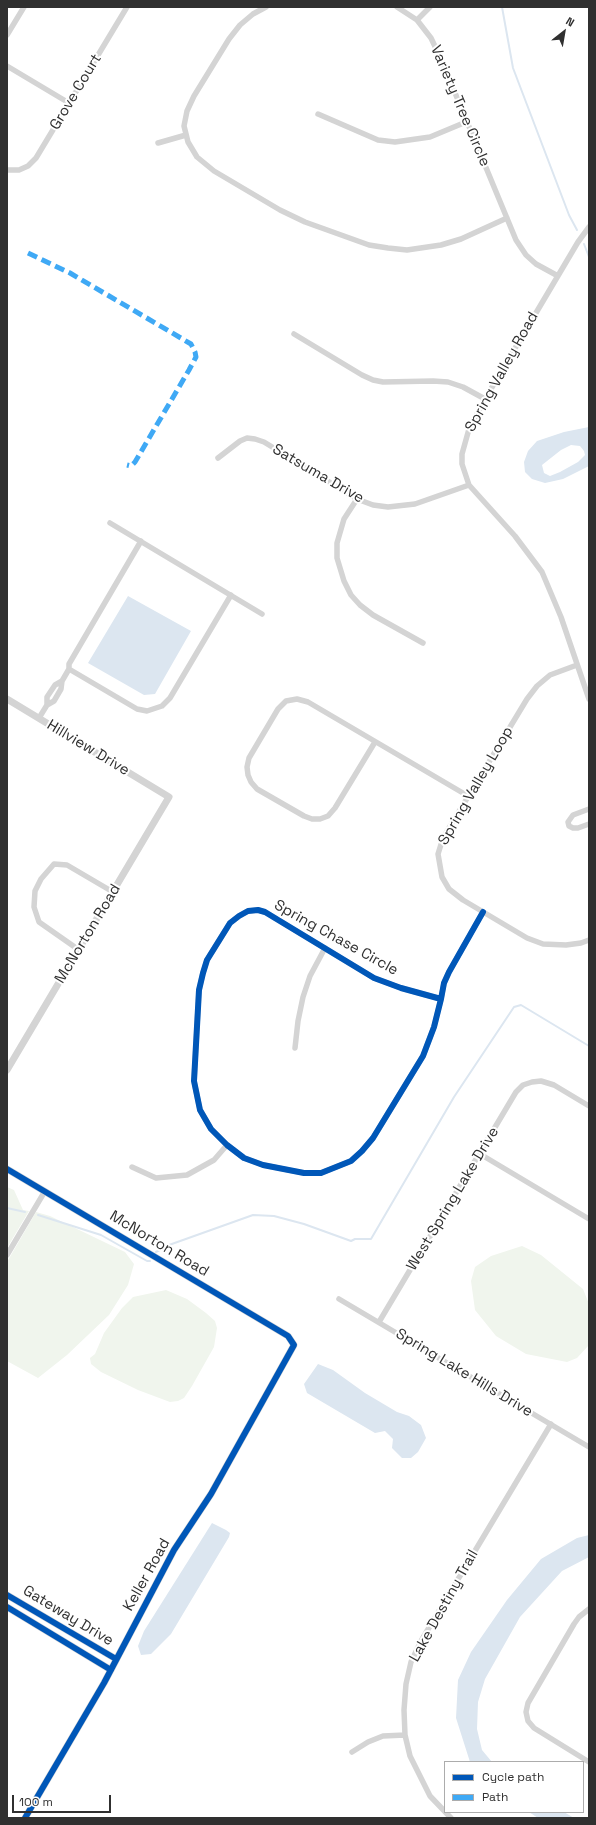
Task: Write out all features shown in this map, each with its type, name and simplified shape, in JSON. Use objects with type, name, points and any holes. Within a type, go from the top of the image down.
[{"type":"street","points":[[7,35],[24,7]]},
{"type":"street","name":"Grove Court","points":[[7,170],[19,170],[28,166],[36,158],[127,7]]},
{"type":"street","points":[[266,7],[253,14],[240,25],[229,39],[194,96],[187,111],[184,126],[188,142],[197,157],[214,171],[286,213],[305,222],[370,245],[407,250],[441,245],[507,218]]},
{"type":"street","name":"Variety Tree Circle","points":[[397,7],[417,20],[431,38],[516,240],[526,254],[536,264],[558,276]]},
{"type":"street","points":[[417,20],[430,7]]},
{"type":"street","points":[[7,66],[69,103]]},
{"type":"street","points":[[318,114],[378,140],[395,142],[412,141],[430,137],[466,122]]},
{"type":"street","points":[[158,143],[186,135]]},
{"type":"street","name":"Spring Valley Road","points":[[577,665],[561,617],[542,572],[515,536],[469,485],[462,464],[464,441],[485,399],[578,242],[589,227]]},
{"type":"street","points":[[294,334],[362,375],[373,380],[383,382],[448,382],[464,387],[485,399]]},
{"type":"street","name":"Satsuma Drive","points":[[218,458],[240,441],[247,438],[255,439],[264,442],[356,499],[381,506],[404,506],[415,504],[469,485]]},
{"type":"street","points":[[356,499],[344,519],[337,543],[337,558],[344,581],[351,595],[360,606],[423,643]]},
{"type":"street","points":[[110,523],[262,614]]},
{"type":"street","points":[[47,705],[54,702],[62,689],[62,681],[69,664],[141,542]]},
{"type":"street","points":[[68,669],[137,709],[147,711],[162,706],[170,698],[231,596]]},
{"type":"street","points":[[577,665],[589,699]]},
{"type":"street","name":"Spring Valley Loop","points":[[577,665],[550,676],[537,686],[527,699],[468,796],[440,846],[438,865],[442,877],[449,889],[463,900],[527,938],[544,944],[566,945],[581,943],[589,940]]},
{"type":"street","points":[[39,718],[47,705],[47,697],[50,691],[55,684],[62,681]]},
{"type":"street","points":[[50,691],[57,696]]},
{"type":"street","name":"Hillview Drive","points":[[7,699],[169,797]]},
{"type":"street","points":[[375,742],[335,808],[328,816],[320,819],[312,819],[304,816],[257,789],[251,782],[248,775],[247,766],[249,758],[278,709],[286,701],[297,699],[308,702],[468,796]]},
{"type":"street","name":"McNorton Road","points":[[7,1070],[169,797]]},
{"type":"street","points":[[589,809],[573,815],[568,822],[569,826],[573,828],[589,824]]},
{"type":"street","points":[[78,950],[39,922],[34,907],[35,891],[41,878],[54,864],[67,865],[113,892]]},
{"type":"street","name":"Spring Chase Circle","points":[[441,999],[401,988],[374,978],[265,912],[258,910],[248,911],[230,923],[207,960],[199,990],[194,1082],[200,1110],[211,1129],[227,1145],[244,1158],[263,1165],[304,1173],[321,1173],[351,1160],[362,1151],[373,1138],[422,1056],[434,1027],[448,972],[483,912]]},
{"type":"street","points":[[295,1048],[298,1021],[303,997],[310,976],[325,948]]},
{"type":"street","name":"West Spring Lake Drive","points":[[379,1322],[516,1092],[522,1085],[541,1081],[554,1085],[589,1106]]},
{"type":"street","points":[[132,1167],[156,1178],[187,1175],[214,1160],[227,1145]]},
{"type":"street","points":[[480,1154],[589,1219]]},
{"type":"street","name":"McNorton Road","points":[[7,1169],[45,1190],[288,1336],[294,1345]]},
{"type":"street","points":[[7,1255],[45,1190]]},
{"type":"street","name":"Spring Lake Hills Drive","points":[[339,1299],[589,1447]]},
{"type":"street","name":"Keller Road","points":[[25,1818],[111,1670],[174,1550],[211,1494],[294,1345]]},
{"type":"street","name":"Lake Destiny Trail","points":[[444,1811],[430,1796],[418,1776],[410,1756],[405,1734],[404,1710],[406,1684],[411,1662],[421,1641],[551,1424]]},
{"type":"street","name":"Gateway Drive","points":[[7,1595],[116,1659]]},
{"type":"street","name":"Gateway Drive","points":[[7,1607],[111,1670]]},
{"type":"street","points":[[589,1609],[579,1617],[574,1624],[528,1703],[526,1712],[528,1721],[534,1728],[589,1762]]},
{"type":"street","points":[[352,1752],[368,1742],[383,1736],[405,1734]]},
{"type":"shaded area","points":[[589,427],[589,466],[563,479],[545,483],[532,479],[525,472],[524,462],[528,451],[537,441],[564,432]],"holes":[[[571,445],[580,446],[585,455],[578,462],[550,476],[544,473],[542,465],[561,450]]]},
{"type":"shaded area","points":[[128,596],[191,631],[155,694],[144,695],[88,663]]},
{"type":"shaded area","points":[[7,1187],[14,1190],[23,1210],[29,1211],[7,1248]]},
{"type":"shaded area","points":[[36,1212],[50,1216],[125,1252],[134,1264],[128,1285],[109,1315],[67,1355],[38,1378],[7,1361],[7,1262]]},
{"type":"shaded area","points":[[522,1246],[541,1255],[583,1289],[589,1304],[589,1345],[577,1358],[567,1362],[526,1354],[496,1336],[475,1310],[471,1281],[475,1267],[491,1256]]},
{"type":"shaded area","points":[[166,1290],[187,1299],[206,1313],[215,1321],[217,1328],[214,1347],[192,1386],[184,1398],[178,1401],[170,1402],[138,1390],[101,1372],[91,1364],[90,1358],[95,1354],[104,1333],[122,1308],[133,1297]]},
{"type":"shaded area","points":[[318,1364],[333,1370],[365,1393],[397,1412],[409,1416],[421,1425],[426,1438],[418,1452],[411,1458],[402,1458],[392,1448],[393,1439],[385,1431],[375,1433],[307,1393],[304,1384]]},
{"type":"shaded area","points":[[212,1523],[230,1533],[229,1537],[171,1634],[151,1654],[141,1655],[138,1646],[144,1631]]},
{"type":"shaded area","points":[[589,1535],[589,1557],[562,1571],[520,1617],[485,1679],[478,1702],[477,1729],[482,1750],[491,1761],[470,1761],[456,1718],[458,1680],[471,1652],[507,1600],[541,1559],[577,1538]]},
{"type":"shaded area","points":[[530,1813],[566,1813],[574,1818],[538,1818]]},
{"type":"waterway","points":[[502,7],[513,68],[569,215],[577,230]]},
{"type":"waterway","points":[[584,244],[589,257]]},
{"type":"waterway","points":[[156,1252],[169,1245],[253,1215],[274,1216],[304,1224],[351,1241],[355,1239],[371,1239],[454,1097],[514,1007],[521,1005],[589,1046]]},
{"type":"waterway","points":[[7,1208],[25,1212]]},
{"type":"waterway","points":[[38,1215],[101,1235],[147,1261],[150,1261]]},
{"type":"marked path","points":[[28,253],[70,273],[191,344],[195,352],[196,357],[189,370],[135,462],[131,466],[127,465]]},
{"type":"cycle path","points":[[441,999],[401,988],[374,978],[265,912],[258,910],[248,911],[230,923],[207,960],[203,973],[199,990],[194,1081],[200,1110],[211,1129],[227,1145],[244,1158],[263,1165],[304,1173],[321,1173],[351,1161],[373,1138],[423,1056],[434,1027],[441,999],[444,983],[483,912]]},
{"type":"cycle path","points":[[7,1169],[288,1336],[294,1345],[211,1494],[174,1550],[104,1683],[25,1818]]},
{"type":"cycle path","points":[[7,1595],[116,1659]]},
{"type":"cycle path","points":[[7,1607],[111,1670]]}]
